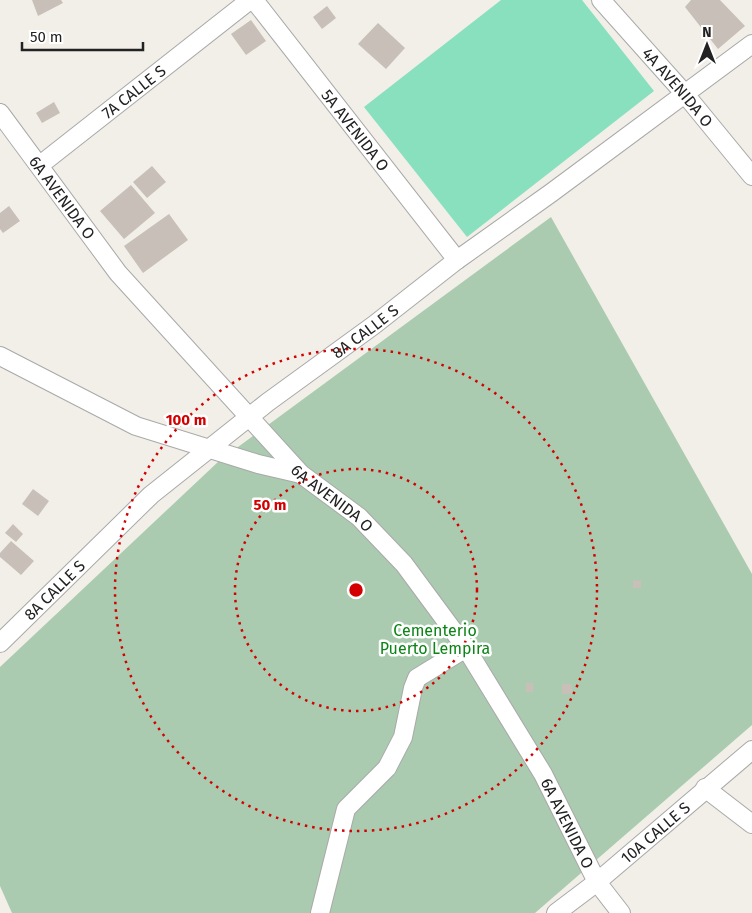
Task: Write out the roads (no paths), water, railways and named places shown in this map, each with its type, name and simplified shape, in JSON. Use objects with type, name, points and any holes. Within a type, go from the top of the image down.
[{"type":"street","name":"7A CALLE S","points":[[40,165],[250,0]]},
{"type":"street","name":"5A AVENIDA O","points":[[254,0],[457,260]]},
{"type":"street","name":"4A AVENIDA O","points":[[601,0],[684,93],[752,176]]},
{"type":"street","name":"8A CALLE S","points":[[0,643],[151,495],[248,418],[374,325],[457,260],[752,44]]},
{"type":"street","name":"6A AVENIDA O","points":[[0,112],[118,273],[301,474],[375,531],[404,564],[466,648],[543,774],[596,882],[621,913]]},
{"type":"street","points":[[0,356],[136,426],[209,449],[301,474]]},
{"type":"street","points":[[320,913],[346,810],[387,768],[402,737],[417,678],[466,648]]},
{"type":"street","name":"10A CALLE S","points":[[556,913],[596,882],[752,750]]},
{"type":"street","points":[[705,788],[752,824]]},
{"type":"park label","name":"Cementerio Puerto Lempira","points":[[435,639]]}]
